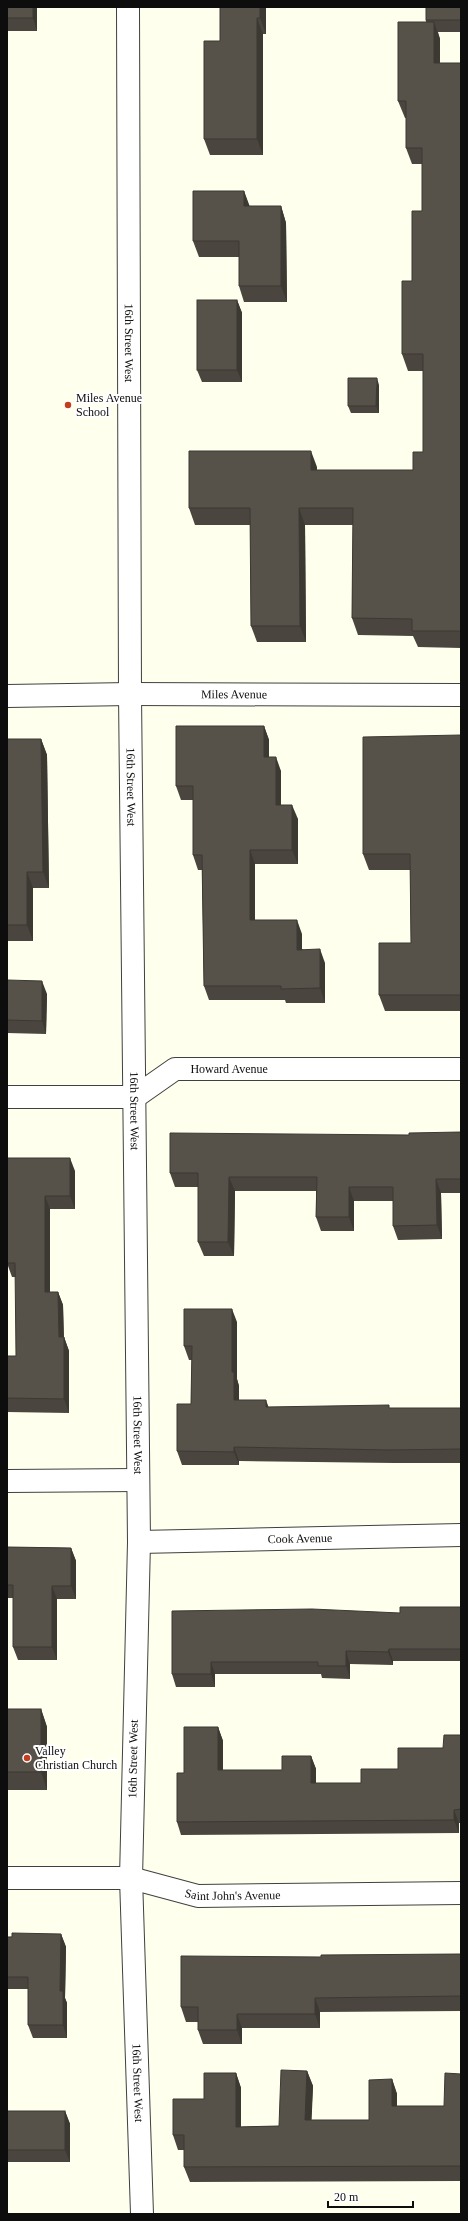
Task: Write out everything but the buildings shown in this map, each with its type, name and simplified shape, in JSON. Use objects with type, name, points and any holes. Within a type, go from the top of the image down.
[{"type":"street","name":"16th Street West","points":[[128,7],[130,694],[138,1480],[131,1878],[142,2214]]},
{"type":"street","name":"Miles Avenue","points":[[7,696],[130,694],[461,695]]},
{"type":"street","name":"Howard Avenue","points":[[135,1097],[176,1069],[461,1069]]},
{"type":"street","points":[[7,1097],[135,1097]]},
{"type":"street","points":[[7,1481],[138,1480]]},
{"type":"street","name":"Cook Avenue","points":[[138,1542],[461,1535]]},
{"type":"street","name":"Saint John's Avenue","points":[[7,1878],[131,1878],[198,1896],[461,1893]]},
{"type":"place","name":"Miles Avenue School","points":[[68,405]]},
{"type":"place","name":"Valley Christian Church","points":[[27,1758]]}]
